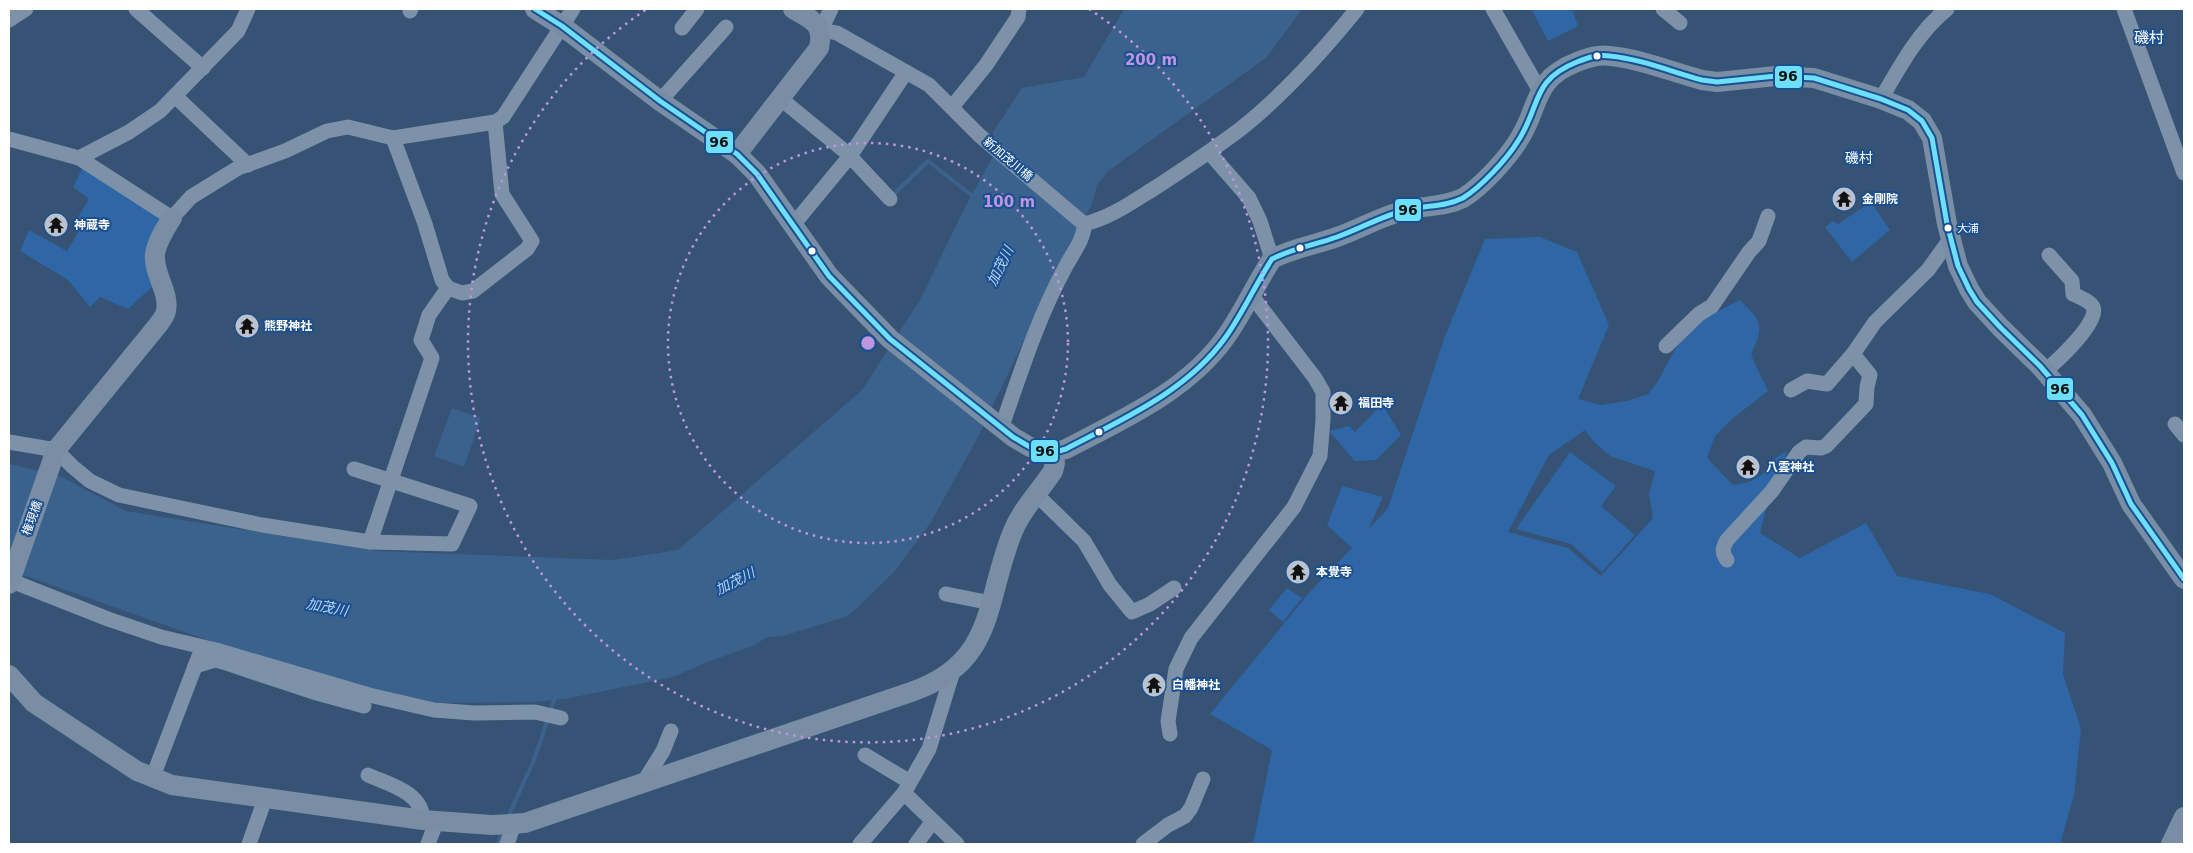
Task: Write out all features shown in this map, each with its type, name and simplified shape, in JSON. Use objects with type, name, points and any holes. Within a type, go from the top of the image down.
[{"type":"main road","points":[[535,9],[562,26],[660,101],[737,154],[757,174],[840,289],[890,339],[998,426],[1025,444],[1052,453],[1066,449],[1161,398],[1196,370],[1224,339],[1252,296],[1272,259],[1285,252],[1336,238],[1393,214],[1452,203],[1466,196],[1499,165],[1518,141],[1540,91],[1549,78],[1567,66],[1592,56],[1608,55],[1702,80],[1718,82],[1776,76],[1814,78],[1881,99],[1916,116],[1932,138],[1958,266],[1977,302],[2045,371],[2082,415],[2112,463],[2131,504],[2184,579]]},
{"type":"main road","points":[[737,154],[782,100],[816,54],[821,42],[821,30],[816,23],[793,9]]},
{"type":"main road","name":"権現橋","points":[[10,580],[54,455],[158,325],[166,312],[165,297],[155,269],[155,253],[159,240],[172,218]]},
{"type":"main road","points":[[9,675],[34,702],[137,771],[152,779],[172,785],[264,799],[430,820],[492,825],[514,824],[540,818],[925,687],[953,671],[978,641],[1013,531],[1054,466],[1052,453]]},
{"type":"main road","points":[[2171,844],[2184,817]]},
{"type":"street","points":[[9,20],[26,9]]},
{"type":"street","points":[[136,9],[204,68]]},
{"type":"street","points":[[79,158],[129,132],[160,111],[238,31],[248,9]]},
{"type":"street","points":[[9,139],[79,158],[172,218],[191,197],[238,168],[285,151],[328,131],[348,127],[393,138],[495,122],[503,117],[573,9]]},
{"type":"street","points":[[682,28],[697,9]]},
{"type":"street","points":[[821,30],[831,9]]},
{"type":"street","points":[[952,107],[986,65],[1018,18],[1019,9]]},
{"type":"street","points":[[998,426],[1056,285],[1082,236],[1083,224],[1100,219],[1130,204],[1209,152],[1268,106],[1340,30],[1357,9]]},
{"type":"street","points":[[1493,9],[1540,91]]},
{"type":"street","points":[[1663,9],[1680,23]]},
{"type":"street","points":[[2124,9],[2184,172]]},
{"type":"street","points":[[1881,99],[1909,52],[1941,11]]},
{"type":"street","points":[[660,101],[726,27]]},
{"type":"street","name":"新加茂川橋","points":[[821,30],[837,33],[929,85],[979,135],[1083,224]]},
{"type":"street","points":[[793,225],[850,156],[906,72]]},
{"type":"street","points":[[175,96],[248,165]]},
{"type":"street","points":[[782,100],[850,156],[890,199]]},
{"type":"street","points":[[393,138],[425,224],[442,280],[448,288],[462,293],[473,291],[526,249],[532,241],[502,194],[495,122]]},
{"type":"street","points":[[1209,152],[1249,198],[1260,221],[1272,259]]},
{"type":"street","points":[[1666,346],[1699,314],[1712,306],[1749,252],[1759,242],[1768,216]]},
{"type":"street","points":[[1791,390],[1807,381],[1827,384],[1853,354],[1875,322],[1928,270],[1951,238]]},
{"type":"street","points":[[2045,371],[2076,341],[2089,324],[2093,312],[2093,306],[2090,303],[2073,294],[2072,281],[2049,255]]},
{"type":"street","points":[[370,542],[432,358],[422,340],[429,315],[448,288]]},
{"type":"street","points":[[1170,734],[1168,721],[1176,669],[1191,638],[1294,507],[1320,456],[1323,420],[1322,392],[1315,378],[1252,296]]},
{"type":"street","points":[[1727,560],[1723,554],[1723,546],[1727,540],[1772,491],[1799,452],[1806,447],[1821,448],[1826,446],[1866,404],[1870,375],[1853,354]]},
{"type":"street","points":[[9,442],[54,455],[90,481],[119,495],[262,526],[370,542],[452,544],[470,506],[354,470]]},
{"type":"street","points":[[1037,494],[1084,541],[1110,585],[1132,612],[1150,604],[1174,588]]},
{"type":"street","points":[[10,580],[108,619],[161,636],[369,695],[434,710],[474,714],[535,712],[561,718]]},
{"type":"street","points":[[946,594],[991,603]]},
{"type":"street","points":[[152,779],[202,647]]},
{"type":"street","points":[[195,666],[214,660],[223,662],[313,692],[364,706]]},
{"type":"street","points":[[860,844],[907,787],[929,749],[953,671]]},
{"type":"street","points":[[642,782],[663,751],[671,731]]},
{"type":"street","points":[[866,755],[907,787],[933,821],[957,844]]},
{"type":"street","points":[[368,775],[409,793],[423,809],[430,820],[428,844]]},
{"type":"street","points":[[1143,844],[1168,825],[1186,816],[1203,779]]},
{"type":"street","points":[[249,844],[264,799]]},
{"type":"street","points":[[916,844],[933,821]]},
{"type":"street","points":[[507,844],[514,824]]},
{"type":"shaded area","points":[[1531,9],[1572,9],[1578,26],[1548,41]]},
{"type":"shaded area","points":[[83,167],[159,214],[162,224],[150,247],[146,261],[148,277],[152,287],[128,309],[100,297],[90,307],[68,280],[20,251],[29,230],[67,251],[85,221],[78,217],[89,199],[73,187]]},
{"type":"shaded area","points":[[1871,202],[1890,230],[1852,262],[1825,227],[1833,221],[1838,224]]},
{"type":"shaded area","points":[[1540,237],[1577,252],[1609,325],[1578,399],[1601,405],[1627,401],[1648,394],[1658,381],[1679,342],[1704,318],[1740,300],[1753,314],[1759,325],[1758,337],[1751,355],[1768,391],[1732,419],[1715,436],[1707,458],[1733,485],[1749,482],[1763,474],[1772,460],[1786,451],[1785,460],[1775,475],[1760,533],[1800,558],[1866,523],[1897,576],[1990,594],[2065,633],[2063,674],[2081,729],[2074,795],[2060,844],[1253,844],[1272,750],[1210,714],[1309,593],[1352,548],[1327,525],[1342,486],[1383,497],[1368,530],[1388,508],[1445,336],[1485,239]],"holes":[[[1585,430],[1594,442],[1610,456],[1655,471],[1649,494],[1653,518],[1601,576],[1568,548],[1508,532],[1549,455]]]},
{"type":"shaded area","points":[[1382,404],[1401,435],[1376,460],[1355,461],[1329,431],[1349,426],[1355,432]]},
{"type":"shaded area","points":[[1570,452],[1616,486],[1601,506],[1635,535],[1602,572],[1571,544],[1516,529]]},
{"type":"shaded area","points":[[1287,588],[1302,598],[1283,622],[1269,610]]},
{"type":"water","name":"加茂川","points":[[1124,9],[1302,9],[1267,57],[1107,172],[1097,185],[1092,204],[1074,235],[977,439],[931,522],[894,572],[854,611],[845,617],[783,636],[768,637],[750,647],[707,662],[673,677],[570,698],[535,702],[438,703],[312,677],[9,570],[9,464],[58,475],[126,511],[377,551],[613,560],[678,550],[862,390],[920,300],[963,211],[993,156],[993,132],[1022,88],[1084,77]]},
{"type":"water","points":[[452,408],[481,418],[464,467],[434,456]]},
{"type":"waterway","points":[[894,194],[928,161],[975,198]]},
{"type":"waterway","points":[[550,712],[556,695]]},
{"type":"waterway","points":[[507,819],[534,760],[548,719]]},
{"type":"waterway","points":[[498,844],[503,830]]},
{"type":"transit line","name":"96","points":[[535,9],[562,26],[660,101],[737,154],[757,174],[829,276],[890,339],[1013,437],[1030,447],[1052,453],[1066,449],[1131,415],[1173,389],[1192,373],[1210,357],[1225,338],[1272,259],[1296,249],[1337,237],[1389,215],[1414,208],[1449,203],[1463,198],[1470,193],[1493,172],[1518,141],[1544,86],[1562,69],[1577,62],[1601,56],[1622,58],[1702,80],[1717,82],[1776,76],[1814,78],[1881,99],[1908,110],[1922,121],[1932,138],[1947,224],[1958,266],[1977,302],[2040,366],[2082,415],[2112,463],[2131,504],[2184,579]]},
{"type":"place","name":"金剛院","points":[[1844,199]]},
{"type":"place","name":"神蔵寺","points":[[56,225]]},
{"type":"place","name":"大浦","points":[[1948,228]]},
{"type":"place","name":"熊野神社","points":[[247,326]]},
{"type":"place","name":"福田寺","points":[[1341,403]]},
{"type":"place","name":"八雲神社","points":[[1748,467]]},
{"type":"place","name":"本覺寺","points":[[1298,572]]},
{"type":"place","name":"白幡神社","points":[[1154,685]]},
{"type":"district","name":"磯村","points":[[2149,38]]},
{"type":"district","name":"磯村","points":[[1859,158]]}]
